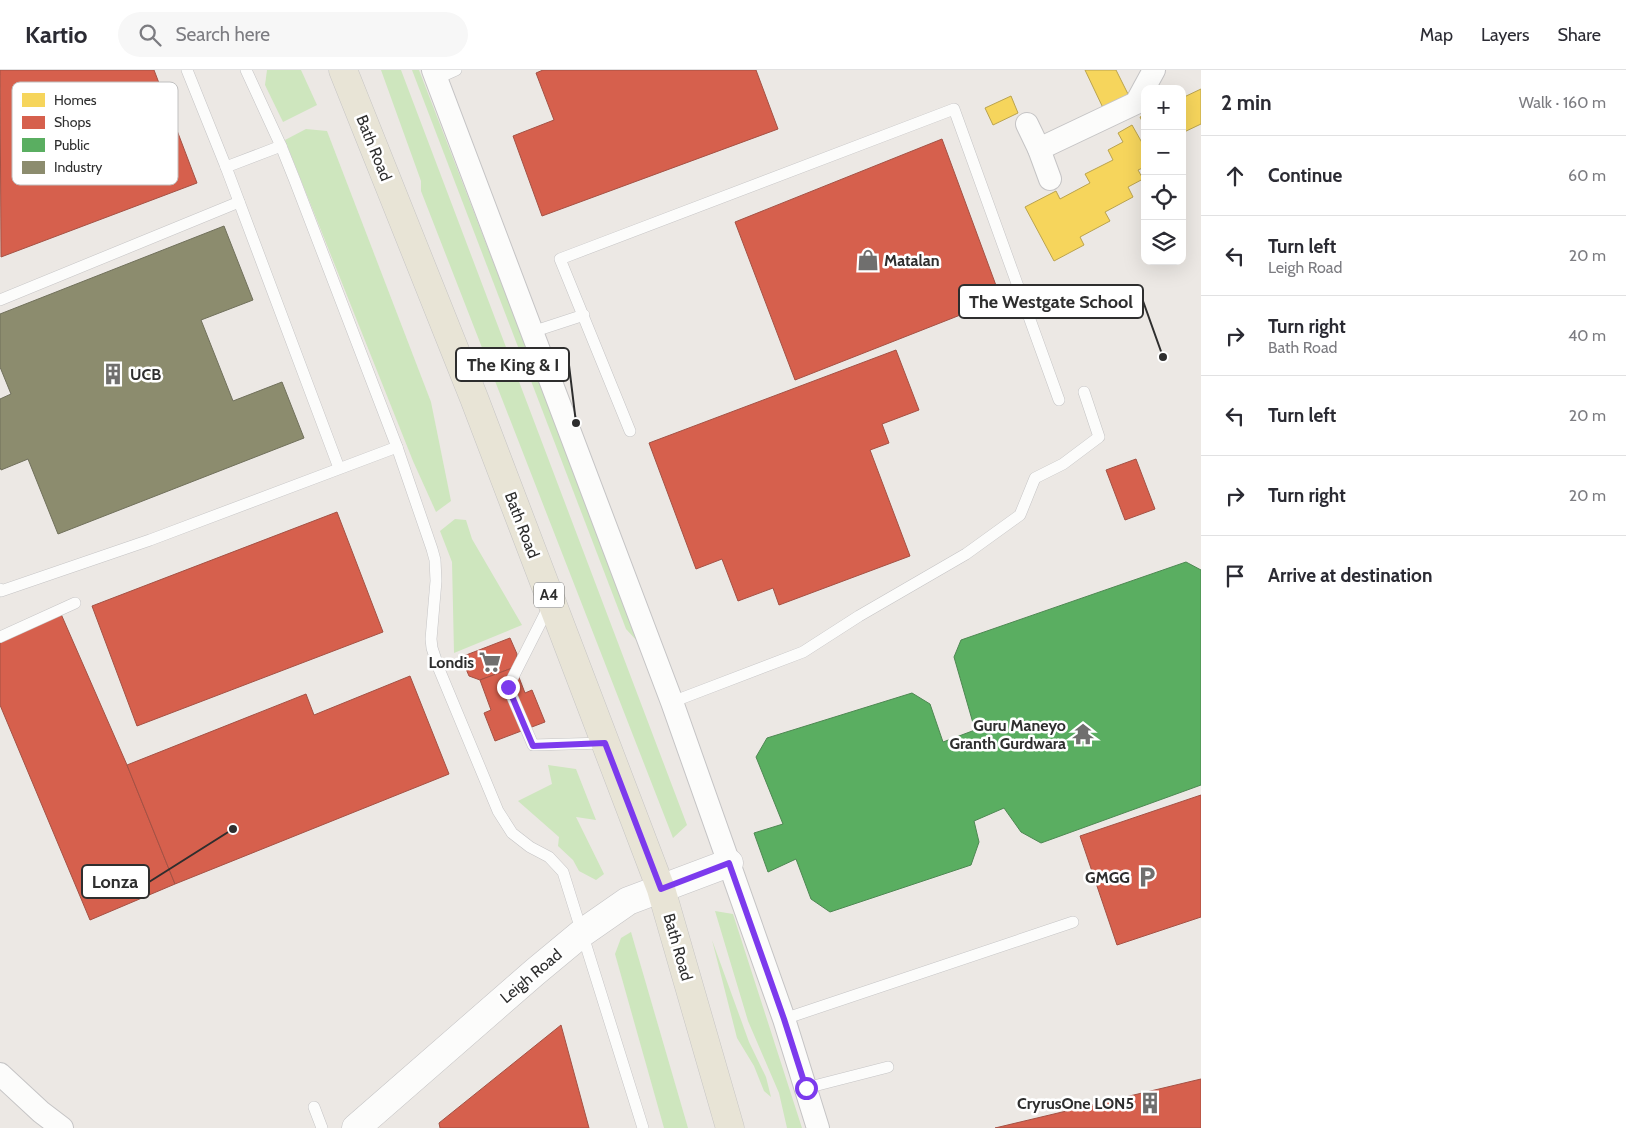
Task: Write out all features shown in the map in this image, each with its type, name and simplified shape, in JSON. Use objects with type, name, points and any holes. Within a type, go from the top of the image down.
[{"type":"main road","name":"Bath Road","points":[[343,70],[474,398],[661,889],[730,1128]]},
{"type":"street","points":[[1040,149],[1136,103],[1154,70]]},
{"type":"street","points":[[434,74],[672,702],[784,1019],[818,1128]]},
{"type":"street","points":[[1027,124],[1040,149],[1050,179]]},
{"type":"street","name":"Leigh Road","points":[[368,1123],[535,972],[582,933],[628,901],[729,863]]},
{"type":"street","points":[[0,1074],[41,1112],[62,1128]]},
{"type":"lane","points":[[187,70],[226,167],[340,468]]},
{"type":"lane","points":[[246,70],[281,146],[397,447],[435,560],[435,593],[431,639],[439,669],[498,811],[512,833],[530,847],[549,857],[563,872],[643,1128]]},
{"type":"lane","points":[[434,74],[456,70]]},
{"type":"lane","points":[[630,431],[560,259],[954,109],[1059,400]]},
{"type":"lane","points":[[226,167],[281,146]]},
{"type":"lane","points":[[0,300],[239,202]]},
{"type":"lane","points":[[532,332],[584,315]]},
{"type":"lane","points":[[672,702],[803,652],[859,616],[966,554],[1020,515],[1035,478],[1063,464],[1099,437],[1084,392]]},
{"type":"lane","points":[[0,590],[105,556],[397,447]]},
{"type":"lane","points":[[552,602],[508,687],[533,746],[605,743]]},
{"type":"lane","points":[[0,637],[75,603]]},
{"type":"lane","points":[[784,1019],[1073,922]]},
{"type":"lane","points":[[806,1088],[888,1067]]},
{"type":"lane","points":[[314,1107],[322,1128]]},
{"type":"green space","points":[[267,70],[301,70],[317,105],[283,122],[265,85]]},
{"type":"green space","points":[[381,70],[401,70],[687,825],[673,838],[421,191],[421,181]]},
{"type":"green space","points":[[412,70],[419,70],[628,611],[638,642],[626,629]]},
{"type":"green space","points":[[306,129],[327,131],[431,402],[451,501],[436,512],[413,461],[285,140]]},
{"type":"green space","points":[[455,519],[466,520],[472,539],[522,625],[454,653],[452,562],[440,531]]},
{"type":"green space","points":[[548,765],[576,769],[596,820],[576,817],[604,874],[596,880],[579,871],[573,860],[558,846],[559,837],[518,801],[552,784]]},
{"type":"green space","points":[[715,911],[733,914],[802,1128],[787,1128],[779,1093],[748,1021]]},
{"type":"green space","points":[[631,932],[688,1128],[664,1128],[615,954],[621,938]]},
{"type":"green space","points":[[712,940],[749,1042],[766,1077],[771,1097],[764,1091],[754,1066],[737,1038]]},
{"type":"building: Homes","points":[[1085,70],[1116,70],[1130,98],[1104,110]]},
{"type":"building: Homes","points":[[1201,89],[1201,124],[1186,131],[1186,130],[1186,96]]},
{"type":"building: Homes","points":[[1011,96],[1018,113],[993,125],[985,108]]},
{"type":"building: Homes","points":[[1132,125],[1141,141],[1141,169],[1138,170],[1141,180],[1128,187],[1133,197],[1105,212],[1110,221],[1080,237],[1084,245],[1054,261],[1025,207],[1056,191],[1060,199],[1090,183],[1085,174],[1113,160],[1108,150],[1123,142],[1118,133]]},
{"type":"building: Shops","points":[[0,70],[154,70],[159,82],[12,82],[12,185],[178,185],[178,133],[197,183],[1,257]]},
{"type":"building: Shops","points":[[543,70],[756,70],[778,129],[542,216],[513,136],[554,120],[536,73]]},
{"type":"building: Shops","name":"Matalan","points":[[942,139],[1001,299],[795,380],[735,222]]},
{"type":"building: Shops","points":[[896,350],[919,410],[882,424],[889,443],[870,450],[910,556],[779,605],[773,588],[738,601],[722,559],[696,569],[649,443]]},
{"type":"building: Shops","points":[[1136,459],[1155,509],[1125,520],[1106,470]]},
{"type":"building: Shops","points":[[337,512],[383,632],[137,726],[92,606]]},
{"type":"building: Shops","points":[[61,614],[127,765],[175,884],[90,920],[0,705],[0,640]]},
{"type":"building: Shops","name":"Londis","points":[[510,638],[517,654],[515,667],[480,680],[469,676],[461,657]]},
{"type":"building: Shops","points":[[515,667],[525,693],[532,690],[545,722],[495,741],[484,713],[491,710],[480,680]]},
{"type":"building: Shops","points":[[410,676],[449,774],[175,884],[127,765],[306,694],[314,715]]},
{"type":"building: Shops","name":"GMGG","points":[[1201,795],[1201,917],[1117,945],[1080,836]]},
{"type":"building: Shops","points":[[561,1025],[589,1128],[440,1128],[439,1123]]},
{"type":"building: Shops","name":"CryrusOne LON5","points":[[1201,1079],[1201,1128],[995,1128]]},
{"type":"building: Public","name":"Guru Maneyo Granth Gurdwara","points":[[1186,562],[1201,570],[1201,785],[1041,843],[1021,832],[1004,808],[974,821],[979,842],[971,865],[830,912],[811,899],[796,859],[768,872],[754,833],[783,824],[756,757],[767,738],[912,693],[930,704],[943,742],[975,730],[954,657],[961,640]]},
{"type":"building: Industry","name":"UCB","points":[[224,226],[253,300],[201,320],[233,401],[282,382],[304,438],[58,534],[28,459],[1,470],[0,467],[0,399],[11,394],[0,367],[0,314]]},
{"type":"place","name":"Matalan","points":[[868,260]]},
{"type":"place","name":"The Westgate School","points":[[1163,357]]},
{"type":"place","name":"UCB","points":[[113,374]]},
{"type":"place","name":"The King & I","points":[[576,423]]},
{"type":"place","name":"Londis","points":[[490,662]]},
{"type":"place","name":"Guru Maneyo Granth Gurdwara","points":[[1083,734]]},
{"type":"place","name":"Lonza","points":[[233,829]]},
{"type":"place","name":"GMGG","points":[[1147,877]]},
{"type":"place","name":"CryrusOne LON5","points":[[1150,1103]]},
{"type":"route","points":[[508,687],[533,746],[605,743],[661,889],[729,863],[784,1019],[806,1088]]}]
